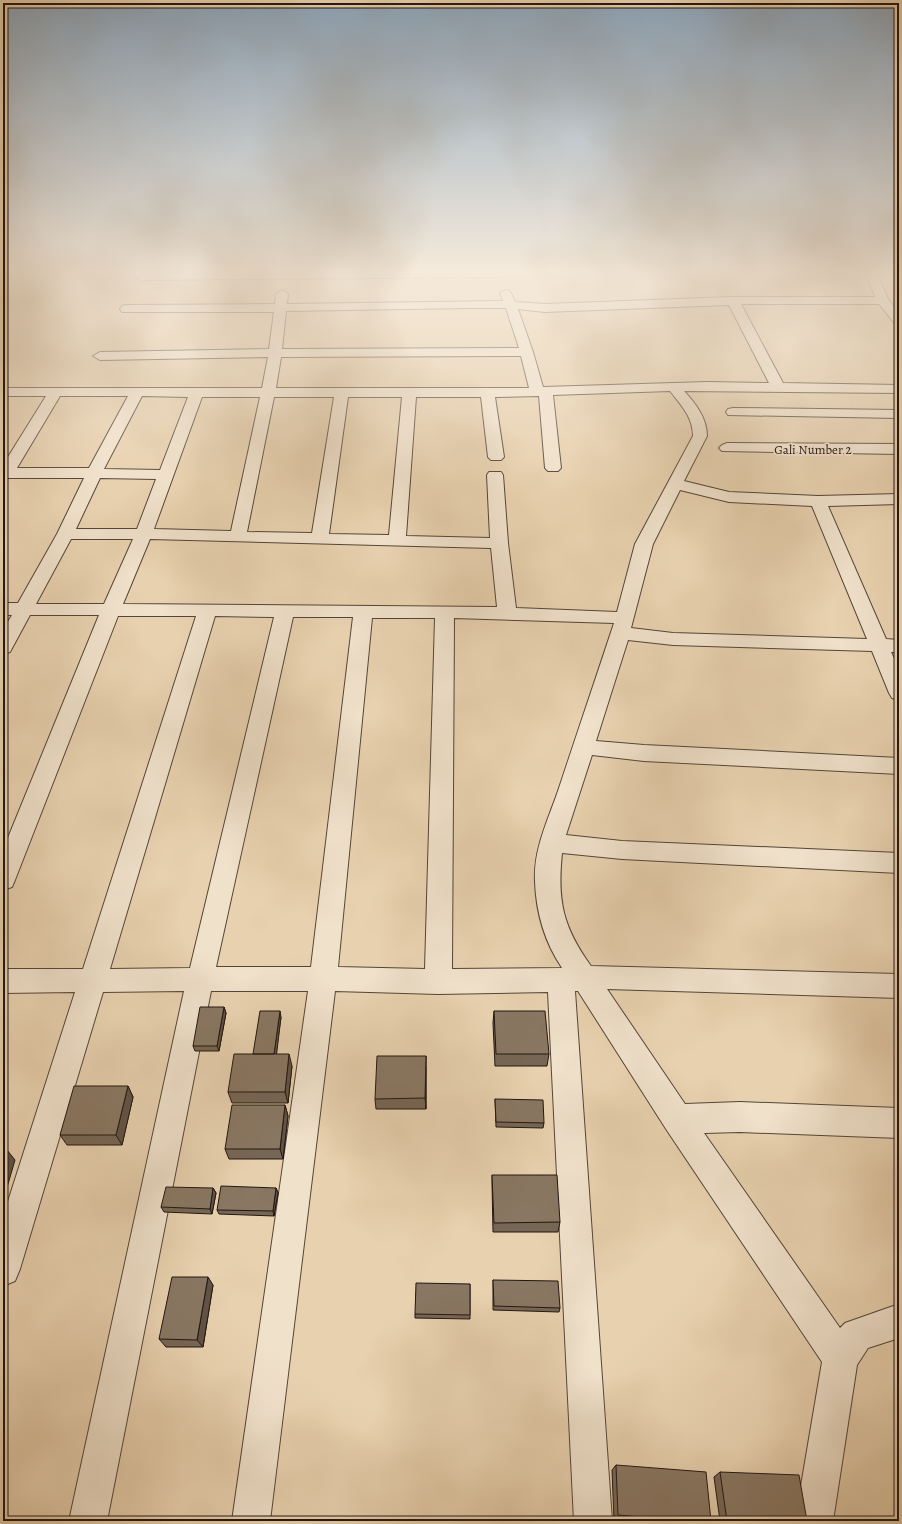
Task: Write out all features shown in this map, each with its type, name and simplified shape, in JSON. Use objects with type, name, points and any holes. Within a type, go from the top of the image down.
[{"type":"street","points":[[238,536],[268,392],[276,342]]},
{"type":"street","points":[[523,342],[542,392],[553,468]]},
{"type":"street","points":[[755,342],[778,387]]},
{"type":"street","points":[[100,356],[275,353],[526,352]]},
{"type":"street","points":[[3,392],[138,391],[488,393],[707,386],[899,389]]},
{"type":"street","points":[[678,387],[698,419],[701,427],[700,436],[679,485],[644,544],[594,748],[547,881],[553,922],[565,951],[849,1346],[814,1521]]},
{"type":"street","points":[[3,648],[65,534],[94,473],[138,391]]},
{"type":"street","points":[[4,473],[56,392]]},
{"type":"street","points":[[3,880],[111,610],[144,534],[167,476],[197,392]]},
{"type":"street","points":[[320,538],[342,393]]},
{"type":"street","points":[[397,541],[409,393]]},
{"type":"street","points":[[488,393],[496,457]]},
{"type":"street","points":[[733,412],[899,414]]},
{"type":"street","name":"Gali Number 2","points":[[727,448],[899,449]]},
{"type":"street","points":[[4,473],[94,473],[167,476]]},
{"type":"street","points":[[495,475],[507,613]]},
{"type":"street","points":[[679,485],[729,497],[818,501],[899,499]]},
{"type":"street","points":[[818,501],[899,693]]},
{"type":"street","points":[[65,534],[144,534],[500,543]]},
{"type":"street","points":[[3,608],[207,612],[507,613],[624,628],[673,639],[899,646]]},
{"type":"street","points":[[3,1269],[94,981],[207,612]]},
{"type":"street","points":[[88,1521],[200,980],[285,612]]},
{"type":"street","points":[[251,1521],[323,979],[363,613]]},
{"type":"street","points":[[438,982],[446,613]]},
{"type":"street","points":[[594,748],[644,753],[899,766]]},
{"type":"street","points":[[561,844],[610,849],[899,863]]},
{"type":"street","points":[[3,981],[323,979],[438,982],[643,978],[899,986]]},
{"type":"street","points":[[584,979],[593,1521]]},
{"type":"street","points":[[685,1118],[740,1117],[899,1123]]},
{"type":"street","points":[[849,1346],[899,1321]]},
{"type":"building","points":[[200,1007],[224,1007],[217,1046],[193,1046]]},
{"type":"building","points":[[260,1011],[280,1011],[274,1054],[253,1054]]},
{"type":"building","points":[[494,1011],[545,1011],[549,1054],[496,1054]]},
{"type":"building","points":[[234,1054],[289,1054],[285,1092],[228,1092]]},
{"type":"building","points":[[377,1056],[426,1056],[425,1098],[375,1099]]},
{"type":"building","points":[[74,1086],[128,1086],[116,1135],[60,1135]]},
{"type":"building","points":[[495,1099],[543,1100],[544,1123],[496,1122]]},
{"type":"building","points":[[232,1105],[285,1105],[280,1149],[225,1149]]},
{"type":"building","points":[[3,1150],[7,1150],[3,1163]]},
{"type":"building","points":[[492,1175],[557,1175],[560,1222],[494,1223]]},
{"type":"building","points":[[221,1186],[276,1188],[273,1211],[217,1210]]},
{"type":"building","points":[[166,1187],[213,1188],[210,1209],[161,1207]]},
{"type":"building","points":[[172,1277],[208,1277],[197,1340],[159,1339]]},
{"type":"building","points":[[493,1280],[558,1281],[560,1308],[494,1306]]},
{"type":"building","points":[[416,1283],[470,1284],[470,1315],[415,1314]]},
{"type":"building","points":[[616,1465],[706,1472],[711,1521],[688,1521],[618,1515]]},
{"type":"building","points":[[720,1472],[799,1475],[807,1521],[727,1521]]}]
